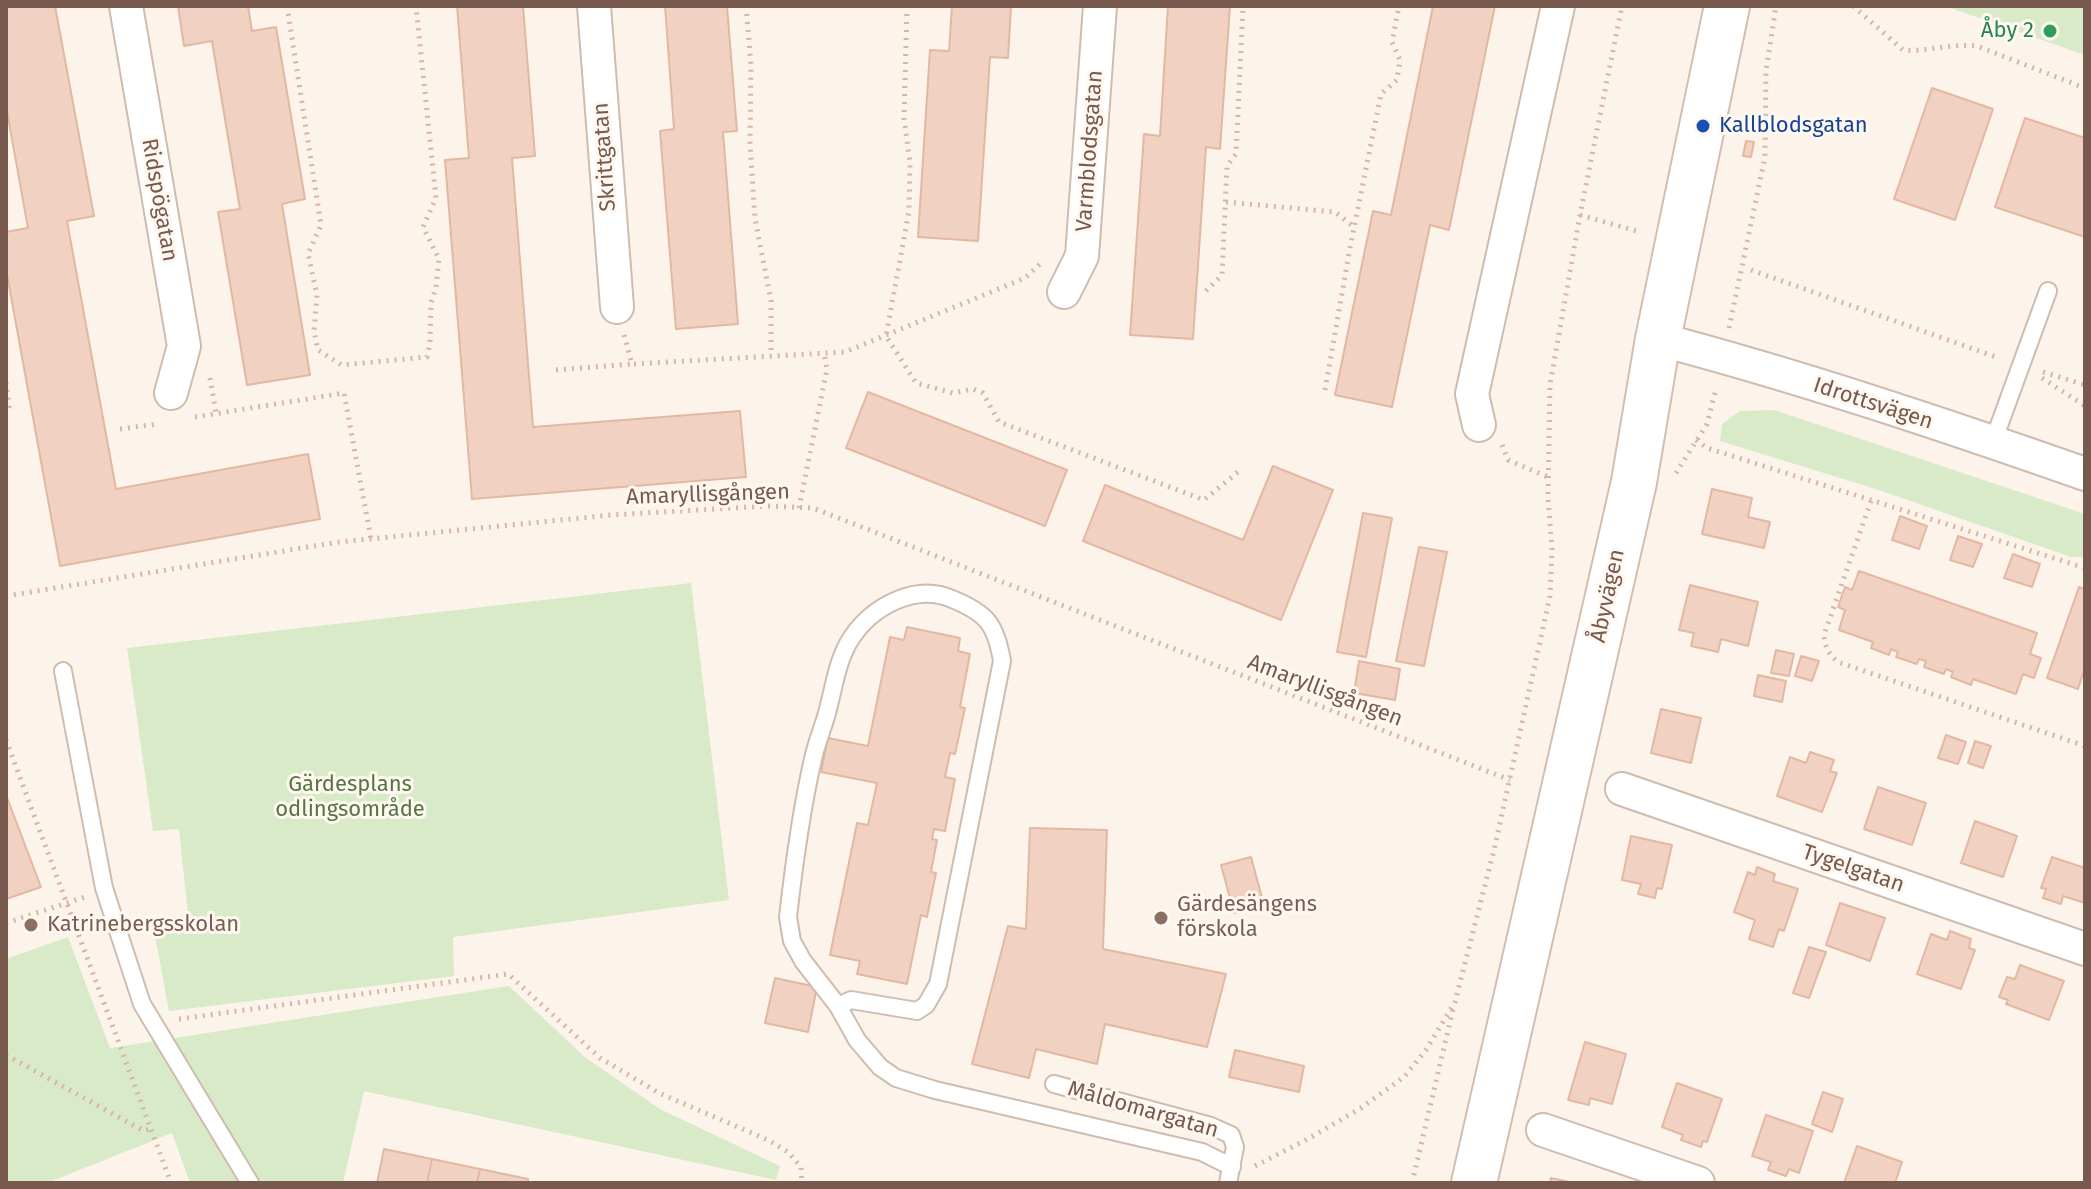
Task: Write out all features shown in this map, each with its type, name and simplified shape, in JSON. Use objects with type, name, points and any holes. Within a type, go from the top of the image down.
[{"type":"street","name":"Ridspögatan","points":[[126,6],[184,346],[175,411]]},
{"type":"street","name":"Skrittgatan","points":[[594,6],[617,307]]},
{"type":"street","name":"Varmblodsgatan","points":[[1064,292],[1082,256],[1100,6]]},
{"type":"street","points":[[1479,425],[1472,394],[1558,6]]},
{"type":"street","name":"Åbyvägen","points":[[1474,1183],[1634,482],[1658,339],[1727,6]]},
{"type":"street","name":"Idrottsvägen","points":[[1658,339],[1993,442],[2085,474]]},
{"type":"street","name":"Tygelgatan","points":[[1622,789],[2085,949]]},
{"type":"street","points":[[1543,1130],[1698,1183]]},
{"type":"lane","points":[[1993,442],[2048,291]]},
{"type":"lane","points":[[838,1006],[851,1000],[917,1011],[926,1005],[938,984],[1002,661],[998,637],[988,621],[974,609],[944,595],[925,593],[892,603],[875,612],[852,637],[835,679],[813,758],[788,917],[792,941],[803,961],[838,1006],[857,1040],[880,1067],[896,1078],[935,1090],[1202,1152],[1230,1175]]},
{"type":"lane","points":[[63,671],[104,888],[142,1004],[250,1183]]},
{"type":"lane","name":"Måldomargatan","points":[[1054,1084],[1211,1126],[1231,1135],[1235,1147],[1230,1175]]},
{"type":"path","points":[[287,6],[321,225],[308,254],[317,295],[314,331],[318,350],[342,365],[427,357],[430,343],[431,303],[439,259],[423,227],[436,198],[416,6]]},
{"type":"path","points":[[746,6],[751,65],[750,143],[755,219],[771,301],[771,356]]},
{"type":"path","points":[[907,6],[904,118],[910,163],[909,211],[886,336],[916,383],[953,393],[973,389],[983,393],[999,422],[1204,500],[1238,472]]},
{"type":"path","points":[[1206,291],[1222,275],[1227,166],[1236,154],[1243,6]]},
{"type":"path","points":[[1325,390],[1381,94],[1397,80],[1400,60],[1392,42],[1399,6]]},
{"type":"path","points":[[1412,1183],[1510,780],[1550,596],[1550,385],[1622,6]]},
{"type":"path","points":[[1675,474],[1707,424],[1723,357],[1765,157],[1766,71],[1776,6]]},
{"type":"path","points":[[1853,6],[1903,50],[1958,43],[1977,46],[2085,88]]},
{"type":"path","points":[[1226,202],[1335,212],[1354,227]]},
{"type":"path","points":[[1580,215],[1641,232]]},
{"type":"path","points":[[556,370],[845,352],[1025,278],[1046,259]]},
{"type":"path","points":[[1751,270],[2021,366],[2085,385]]},
{"type":"path","points":[[617,307],[632,364]]},
{"type":"path","points":[[799,508],[827,369],[824,353]]},
{"type":"path","points":[[2021,366],[2085,406]]},
{"type":"path","points":[[6,382],[9,407],[6,413]]},
{"type":"path","points":[[120,429],[175,411],[344,393],[371,539]]},
{"type":"path","points":[[1479,425],[1497,425],[1508,460],[1548,477]]},
{"type":"path","points":[[1696,440],[1707,448],[2085,568]]},
{"type":"path","points":[[1871,501],[1824,635],[1830,655],[1838,662],[2085,746]]},
{"type":"path","name":"Amaryllisgången","points":[[6,596],[371,539],[611,515],[799,508],[830,513],[1510,780]]},
{"type":"path","points":[[6,740],[171,1183]]},
{"type":"path","points":[[6,923],[66,902]]},
{"type":"path","points":[[154,1023],[508,974],[600,1058],[659,1093],[768,1140],[788,1152],[801,1167],[802,1183]]},
{"type":"path","points":[[1230,1175],[1308,1139],[1361,1108],[1404,1077],[1426,1050],[1455,1002]]},
{"type":"path","points":[[6,1055],[144,1131],[150,1129]]},
{"type":"green space","name":"Åby 2","points":[[1945,6],[2085,6],[2085,55]]},
{"type":"green space","points":[[1774,410],[2085,514],[2085,557],[2071,557],[1879,490],[1720,441],[1722,424],[1740,411]]},
{"type":"green space","name":"Gärdesplans odlingsområde","points":[[691,583],[729,900],[453,937],[454,976],[169,1011],[152,920],[188,915],[179,829],[153,831],[127,648]]},
{"type":"green space","points":[[68,937],[110,1048],[509,986],[586,1058],[660,1109],[780,1166],[776,1180],[364,1091],[343,1183],[190,1183],[172,1133],[47,1183],[6,1183],[6,959]]},
{"type":"building","points":[[6,6],[55,6],[94,216],[67,221],[116,489],[308,454],[320,519],[60,566],[6,269],[6,232],[28,228],[6,106]]},
{"type":"building","points":[[178,6],[248,6],[252,31],[276,27],[305,199],[282,204],[310,375],[247,385],[218,212],[240,209],[212,41],[184,46]]},
{"type":"building","points":[[457,6],[523,6],[535,156],[512,158],[533,427],[740,411],[746,477],[472,499],[445,160],[469,158]]},
{"type":"building","points":[[665,6],[727,6],[737,131],[723,132],[738,324],[676,329],[660,131],[674,129]]},
{"type":"building","points":[[952,6],[1011,6],[1008,58],[990,57],[978,241],[918,237],[930,50],[949,51]]},
{"type":"building","points":[[1168,6],[1230,6],[1220,149],[1206,147],[1193,339],[1130,335],[1144,134],[1160,136]]},
{"type":"building","points":[[1433,6],[1495,6],[1449,230],[1430,225],[1392,407],[1335,395],[1373,211],[1391,215]]},
{"type":"building","points":[[1932,88],[1993,109],[1955,220],[1894,199]]},
{"type":"building","points":[[2025,118],[2085,138],[2085,237],[1995,207]]},
{"type":"building","points":[[1746,141],[1754,142],[1751,157],[1743,156]]},
{"type":"building","points":[[868,392],[1067,470],[1045,526],[846,448]]},
{"type":"building","points":[[1273,466],[1333,490],[1281,620],[1083,541],[1105,485],[1243,540]]},
{"type":"building","points":[[1712,489],[1752,498],[1748,517],[1770,522],[1764,548],[1702,534]]},
{"type":"building","points":[[1363,513],[1392,518],[1366,657],[1337,652]]},
{"type":"building","points":[[1900,516],[1927,526],[1919,549],[1892,540]]},
{"type":"building","points":[[1958,536],[1982,544],[1973,567],[1950,560]]},
{"type":"building","points":[[1419,547],[1447,552],[1424,666],[1396,661]]},
{"type":"building","points":[[2013,554],[2040,564],[2032,587],[2004,578]]},
{"type":"building","points":[[1859,571],[2037,633],[2030,654],[2041,658],[2034,678],[2023,674],[2016,694],[1973,679],[1971,685],[1951,677],[1953,672],[1946,669],[1944,674],[1924,667],[1926,661],[1919,659],[1917,664],[1896,657],[1898,652],[1891,649],[1889,655],[1871,648],[1873,642],[1839,630],[1845,610],[1838,607],[1845,587],[1852,590]]},
{"type":"building","points":[[1690,585],[1758,602],[1748,646],[1721,639],[1718,652],[1691,646],[1694,633],[1679,630]]},
{"type":"building","points":[[2079,587],[2085,589],[2085,667],[2078,689],[2047,678]]},
{"type":"building","points":[[907,627],[960,638],[958,651],[970,654],[960,707],[965,708],[955,754],[950,753],[945,777],[955,779],[945,831],[934,829],[932,839],[937,840],[931,872],[936,873],[927,917],[921,915],[907,984],[857,974],[860,961],[830,955],[857,823],[868,825],[877,783],[821,772],[828,738],[868,746],[890,637],[904,640]]},
{"type":"building","points":[[1776,650],[1794,654],[1789,676],[1771,673]]},
{"type":"building","points":[[1801,656],[1819,661],[1812,681],[1795,676]]},
{"type":"building","points":[[1359,661],[1400,669],[1395,700],[1354,693]]},
{"type":"building","points":[[1758,675],[1786,681],[1782,702],[1754,696]]},
{"type":"building","points":[[1661,709],[1701,718],[1691,763],[1651,753]]},
{"type":"building","points":[[1946,735],[1966,742],[1958,764],[1938,758]]},
{"type":"building","points":[[1975,741],[1991,746],[1983,768],[1968,763]]},
{"type":"building","points":[[1810,752],[1834,760],[1830,771],[1837,773],[1822,812],[1777,796],[1790,757],[1806,763]]},
{"type":"building","points":[[1878,787],[1926,803],[1912,845],[1864,829]]},
{"type":"building","points":[[6,795],[41,887],[6,899]]},
{"type":"building","points":[[1975,821],[2017,836],[2003,877],[1961,863]]},
{"type":"building","points":[[1030,828],[1107,830],[1103,949],[1226,974],[1207,1047],[1105,1024],[1097,1064],[1036,1049],[1029,1078],[972,1064],[1008,926],[1026,929]]},
{"type":"building","points":[[1631,836],[1672,845],[1662,889],[1657,888],[1655,898],[1638,894],[1641,884],[1622,880]]},
{"type":"building","points":[[1251,857],[1264,905],[1234,913],[1221,865]]},
{"type":"building","points":[[2052,857],[2085,868],[2085,903],[2063,896],[2061,904],[2043,898],[2046,889],[2041,888]]},
{"type":"building","points":[[1757,867],[1775,874],[1773,881],[1798,889],[1784,931],[1779,929],[1773,947],[1749,939],[1755,920],[1734,912],[1748,872],[1755,875]]},
{"type":"building","points":[[1840,903],[1885,918],[1870,961],[1826,945]]},
{"type":"building","points":[[1950,931],[1971,939],[1969,948],[1975,950],[1961,989],[1917,974],[1931,934],[1947,940]]},
{"type":"building","points":[[1809,947],[1826,952],[1809,998],[1793,993]]},
{"type":"building","points":[[2020,965],[2064,981],[2049,1020],[2006,1004],[2008,1000],[1999,997],[2007,977],[2015,979]]},
{"type":"building","points":[[775,978],[817,987],[808,1032],[765,1023]]},
{"type":"building","points":[[1585,1042],[1626,1054],[1612,1104],[1590,1098],[1589,1105],[1568,1100]]},
{"type":"building","points":[[1235,1050],[1304,1066],[1299,1092],[1229,1077]]},
{"type":"building","points":[[1677,1083],[1722,1099],[1707,1142],[1703,1141],[1701,1147],[1681,1140],[1683,1135],[1662,1127]]},
{"type":"building","points":[[1823,1092],[1843,1099],[1832,1132],[1812,1124]]},
{"type":"building","points":[[1766,1115],[1813,1131],[1799,1173],[1789,1169],[1786,1176],[1768,1170],[1771,1162],[1752,1156]]},
{"type":"building","points":[[1857,1146],[1902,1162],[1895,1183],[1844,1183]]},
{"type":"building","points":[[384,1149],[432,1159],[427,1183],[377,1183]]},
{"type":"building","points":[[432,1159],[480,1169],[477,1183],[427,1183]]},
{"type":"building","points":[[480,1169],[528,1179],[528,1183],[477,1183]]},
{"type":"building","points":[[1551,1178],[1574,1183],[1550,1183]]},
{"type":"place","name":"Åby 2","points":[[2050,31]]},
{"type":"place","name":"Kallblodsgatan","points":[[1703,126]]},
{"type":"place","name":"Gärdesängens förskola","points":[[1161,918]]},
{"type":"place","name":"Katrinebergsskolan","points":[[31,925]]}]
